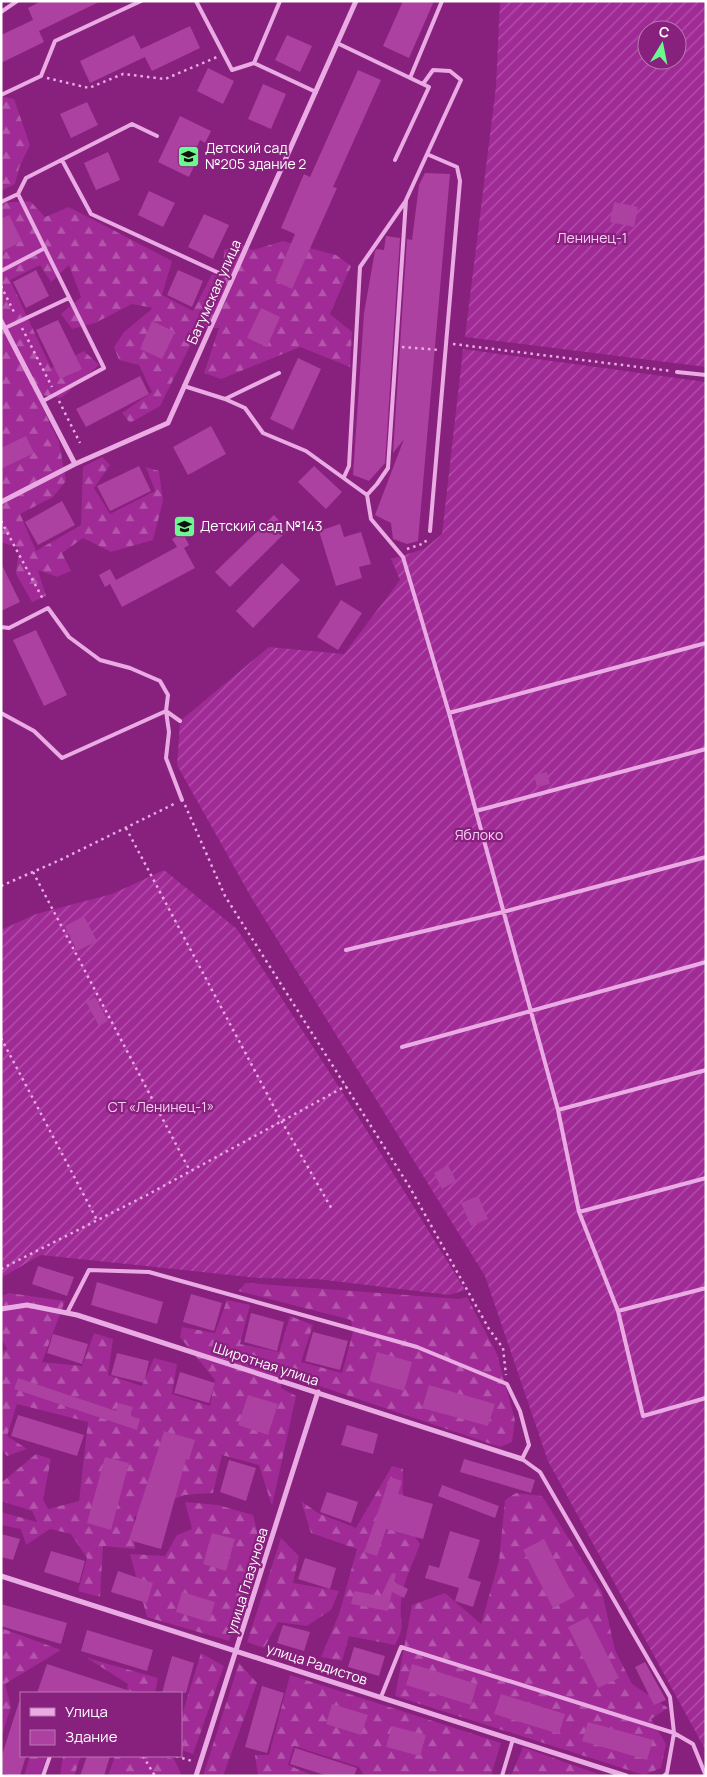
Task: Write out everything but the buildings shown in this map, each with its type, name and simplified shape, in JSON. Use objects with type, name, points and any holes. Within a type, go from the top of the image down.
[{"type":"street","name":"Батумская улица","points":[[1,502],[75,464],[168,423],[356,1]]},
{"type":"street","points":[[1,320],[75,464]]},
{"type":"street","name":"Широтная улица","points":[[1,1309],[27,1305],[67,1313],[318,1392],[522,1460]]},
{"type":"street","name":"улица Глазунова","points":[[196,1776],[318,1392]]},
{"type":"street","name":"улица Радистов","points":[[1,1576],[626,1776]]},
{"type":"lane","points":[[1,12],[17,1]]},
{"type":"lane","points":[[1,95],[41,76],[55,41],[140,1]]},
{"type":"lane","points":[[196,1],[232,70],[254,63],[316,92]]},
{"type":"lane","points":[[254,63],[280,1]]},
{"type":"lane","points":[[410,78],[442,1]]},
{"type":"lane","points":[[338,43],[430,87],[395,160]]},
{"type":"lane","points":[[344,477],[349,466],[360,267],[406,200],[417,173],[429,155],[461,80],[450,70],[433,70],[423,84]]},
{"type":"lane","points":[[1,202],[18,194],[26,178],[132,124],[157,136]]},
{"type":"lane","points":[[429,155],[457,167],[460,181],[430,532]]},
{"type":"lane","points":[[62,160],[91,214],[232,279]]},
{"type":"lane","points":[[18,194],[104,368],[43,401]]},
{"type":"lane","points":[[367,495],[388,468],[406,200]]},
{"type":"lane","points":[[1,270],[44,248]]},
{"type":"lane","points":[[5,328],[70,298]]},
{"type":"lane","points":[[677,372],[706,375]]},
{"type":"lane","points":[[225,399],[278,373]]},
{"type":"lane","points":[[184,386],[225,399],[245,408],[263,433],[306,451],[344,477],[367,495],[371,519],[403,557],[476,811],[528,1010],[558,1110],[579,1212],[618,1311],[643,1416],[706,1398]]},
{"type":"lane","points":[[1,627],[9,628],[48,608],[69,637],[100,660],[130,668],[160,681],[168,695],[166,710],[169,732],[166,758],[182,800]]},
{"type":"lane","points":[[448,713],[706,643]]},
{"type":"lane","points":[[1,713],[34,731],[62,758],[166,710]]},
{"type":"lane","points":[[166,710],[180,721]]},
{"type":"lane","points":[[476,811],[706,749]]},
{"type":"lane","points":[[346,950],[503,912],[706,857]]},
{"type":"lane","points":[[402,1046],[706,962]]},
{"type":"lane","points":[[558,1110],[706,1070]]},
{"type":"lane","points":[[579,1212],[706,1178]]},
{"type":"lane","points":[[67,1313],[89,1270],[149,1272],[417,1347],[507,1384],[520,1411],[529,1445],[522,1460],[540,1472],[670,1697],[674,1733],[667,1773],[664,1776]]},
{"type":"lane","points":[[618,1311],[706,1288]]},
{"type":"lane","points":[[381,1697],[401,1647],[674,1733],[693,1744],[706,1776]]},
{"type":"lane","points":[[502,1776],[514,1739]]},
{"type":"lane","points":[[43,1776],[50,1757]]},
{"type":"path","points":[[41,76],[89,88],[123,74],[165,79],[224,54]]},
{"type":"path","points":[[1,286],[80,443]]},
{"type":"path","points":[[396,346],[440,350],[445,342],[677,372]]},
{"type":"path","points":[[1,521],[48,608]]},
{"type":"path","points":[[399,552],[425,543],[430,532]]},
{"type":"path","points":[[1,886],[182,800],[225,896],[409,1186],[489,1329],[503,1348],[507,1384]]},
{"type":"path","points":[[126,828],[282,1122],[333,1212]]},
{"type":"path","points":[[33,872],[190,1171]]},
{"type":"path","points":[[1,1038],[98,1220]]},
{"type":"path","points":[[1,1261],[3,1268],[98,1220],[346,1086]]},
{"type":"path","points":[[144,1757],[155,1776]]},
{"type":"path","points":[[179,1757],[200,1763]]},
{"type":"green space","name":"Ленинец-1","points":[[500,1],[706,1],[706,367],[465,337],[496,86]]},
{"type":"green space","points":[[1,96],[14,99],[30,145],[19,168],[15,184],[1,191]]},
{"type":"green space","points":[[30,201],[45,217],[69,207],[172,261],[162,295],[193,311],[212,274],[223,279],[224,250],[239,244],[253,250],[283,241],[336,255],[351,266],[330,314],[352,332],[350,367],[300,347],[221,379],[204,373],[219,328],[199,328],[160,406],[130,423],[122,413],[152,392],[139,365],[119,360],[114,347],[124,332],[153,308],[132,304],[95,323],[72,329],[61,314],[81,297],[69,265],[51,282],[40,265],[10,280],[51,368],[84,351],[99,365],[61,398],[36,394],[59,442],[66,481],[53,497],[20,514],[36,551],[81,525],[83,467],[102,457],[110,465],[94,488],[110,514],[155,491],[146,467],[159,471],[163,501],[153,540],[111,552],[83,538],[62,553],[71,571],[57,577],[38,570],[46,596],[32,602],[16,574],[19,548],[1,542],[1,203]]},
{"type":"green space","name":"Яблоко","points":[[463,349],[706,382],[706,1751],[548,1461],[485,1276],[251,897],[177,765],[180,721],[269,647],[344,654],[400,580],[391,559],[424,549],[442,534]]},
{"type":"green space","name":"СТ «Ленинец-1»","points":[[164,870],[237,929],[362,1123],[465,1290],[449,1295],[317,1279],[259,1278],[41,1255],[1,1278],[1,930],[36,914],[112,894]]},
{"type":"green space","points":[[246,1283],[459,1299],[467,1297],[497,1354],[515,1420],[512,1442],[500,1447],[281,1373],[281,1388],[296,1396],[272,1506],[259,1465],[222,1455],[213,1493],[184,1495],[134,1517],[135,1549],[103,1546],[100,1597],[78,1591],[87,1558],[71,1534],[50,1529],[26,1545],[21,1529],[1,1525],[1,1512],[37,1522],[32,1511],[1,1501],[1,1483],[36,1454],[51,1459],[43,1499],[48,1509],[79,1501],[88,1422],[17,1404],[7,1436],[27,1449],[7,1456],[1,1449],[1,1396],[3,1386],[1,1386],[1,1353],[7,1349],[1,1338],[1,1296],[9,1293],[65,1301],[42,1362],[82,1366],[94,1333],[113,1339],[108,1375],[142,1386],[154,1358],[177,1364],[172,1394],[210,1406],[215,1380],[180,1337],[182,1327],[215,1333],[227,1300],[250,1305],[240,1344],[279,1352],[290,1316],[313,1325],[301,1362],[342,1373],[353,1332],[351,1320],[238,1291]]},
{"type":"green space","points":[[392,1466],[403,1469],[402,1518],[420,1544],[403,1589],[401,1632],[395,1645],[349,1636],[342,1661],[321,1657],[339,1614],[357,1549],[311,1533],[301,1501],[318,1513],[356,1528]]},
{"type":"green space","points":[[516,1493],[542,1496],[602,1592],[615,1650],[632,1684],[668,1708],[651,1719],[666,1744],[661,1768],[644,1775],[395,1696],[412,1605],[445,1593],[481,1624],[499,1561],[505,1500]]},
{"type":"green space","points":[[185,1502],[218,1505],[253,1515],[260,1543],[229,1641],[147,1617],[130,1554],[165,1556],[177,1535],[192,1529]]},
{"type":"green space","points":[[281,1538],[299,1556],[293,1583],[339,1591],[331,1610],[307,1626],[278,1622],[264,1648],[247,1642]]},
{"type":"green space","points":[[1,1628],[61,1650],[5,1684],[11,1707],[1,1738]]},
{"type":"green space","points":[[201,1653],[224,1666],[193,1754],[182,1750],[182,1715]]},
{"type":"green space","points":[[87,1658],[158,1678],[155,1692],[126,1692],[128,1684]]},
{"type":"green space","points":[[239,1663],[257,1683],[223,1776],[203,1776]]},
{"type":"green space","points":[[290,1675],[501,1743],[491,1776],[367,1776],[363,1774],[359,1767],[294,1746],[288,1765],[314,1776],[258,1776],[255,1755],[269,1755]]},
{"type":"green space","points":[[523,1747],[603,1776],[511,1776]]},
{"type":"green space","points":[[30,1757],[47,1757],[40,1776],[24,1776]]},
{"type":"green space","points":[[63,1757],[81,1757],[74,1776],[60,1776]]},
{"type":"green space","points":[[115,1757],[167,1757],[174,1759],[182,1776],[108,1776]]},
{"type":"place","name":"Детский сад №205 здание 2","points":[[189,156]]},
{"type":"place","name":"Детский сад №143","points":[[184,526]]}]
